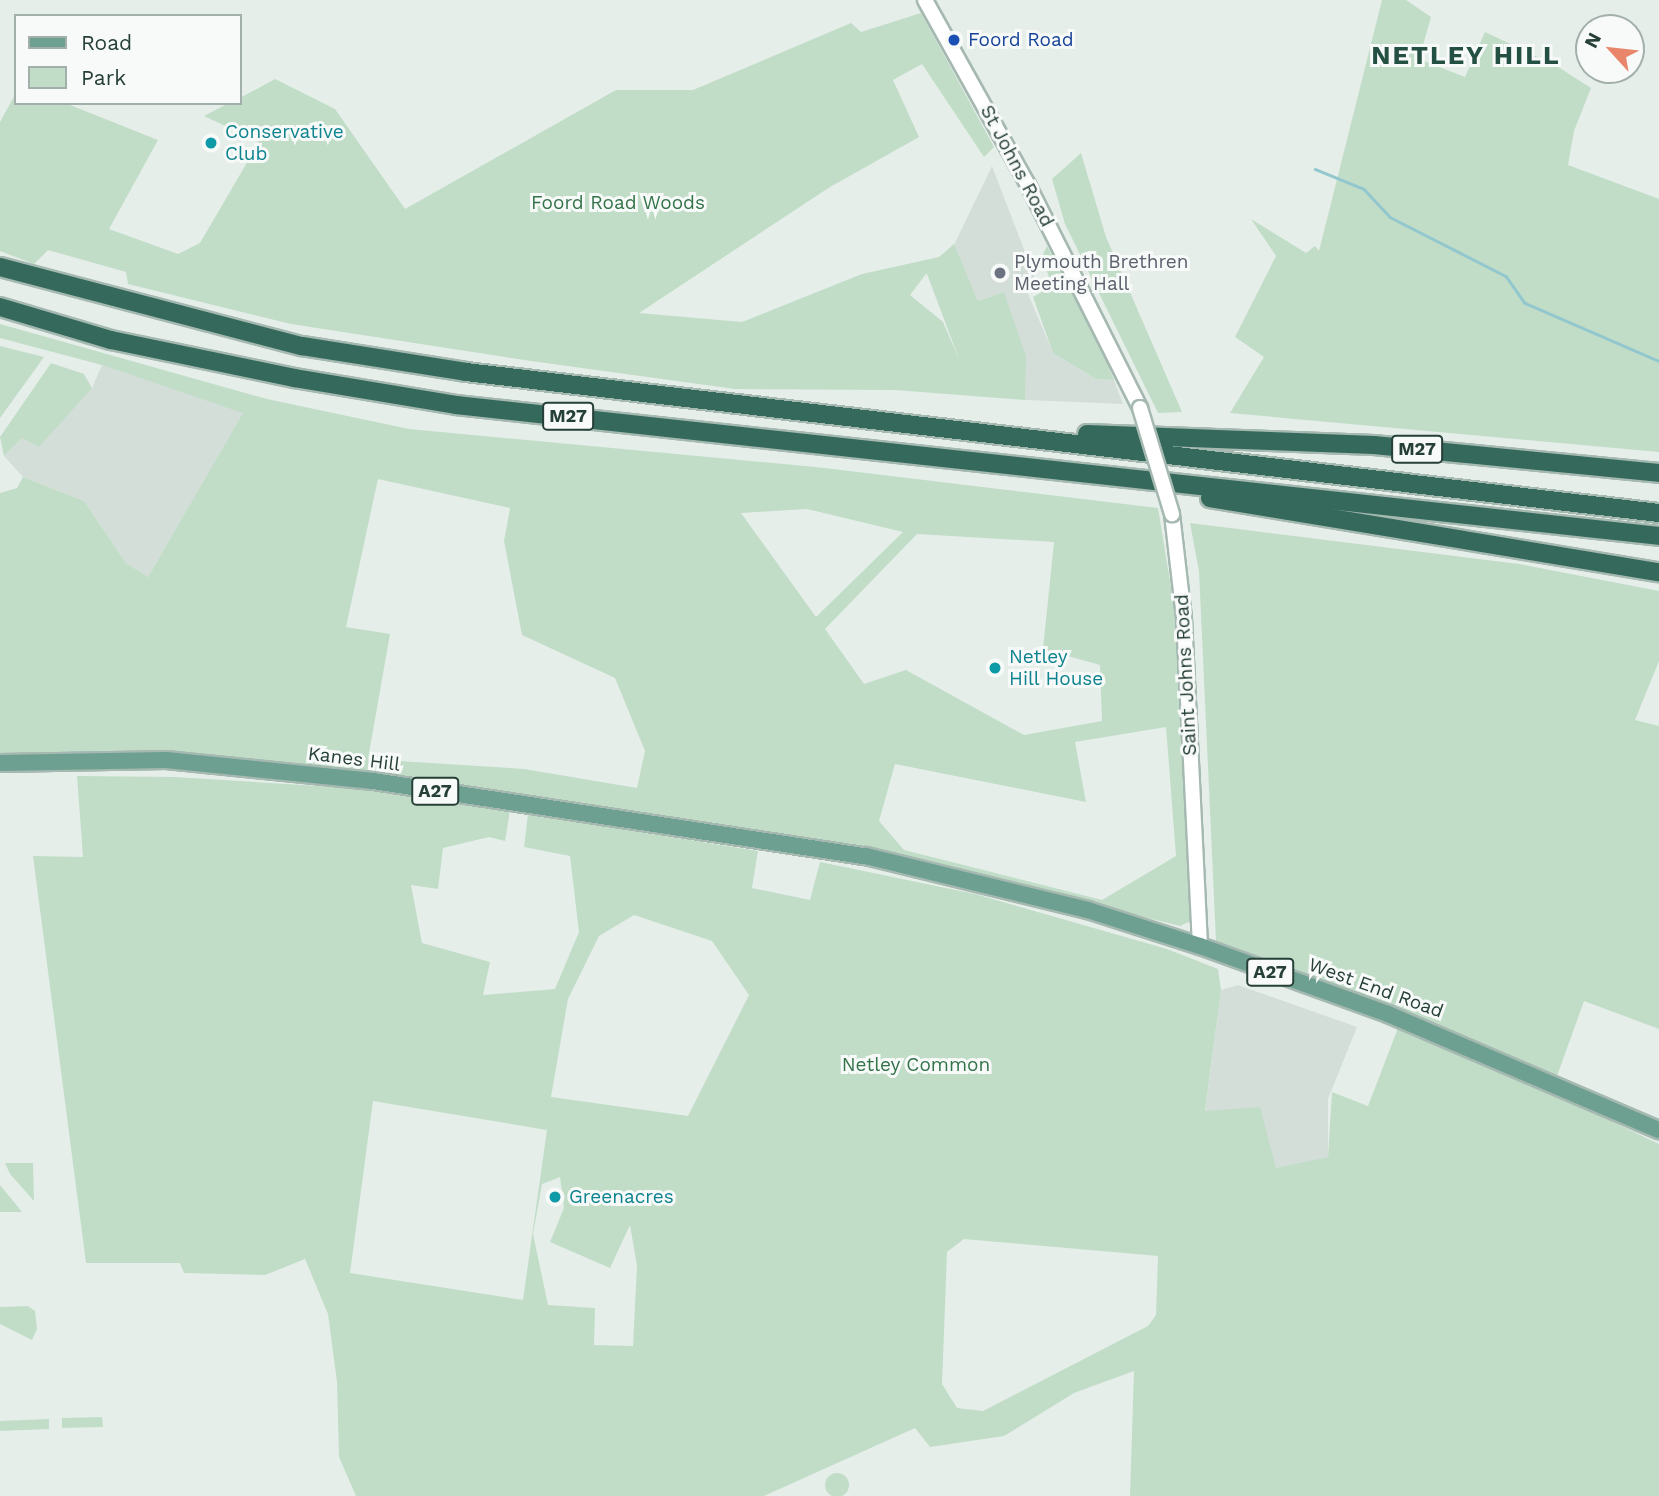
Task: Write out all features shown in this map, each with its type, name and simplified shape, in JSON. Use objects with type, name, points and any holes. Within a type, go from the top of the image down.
[{"type":"highway","name":"M27","points":[[0,267],[302,346],[479,374],[1659,513]]},
{"type":"highway","name":"M27","points":[[0,307],[111,340],[399,396],[1659,536]]},
{"type":"highway","name":"M27","points":[[960,429],[1374,445],[1659,473]]},
{"type":"highway","name":"M27","points":[[1010,465],[1659,572]]},
{"type":"main road","name":"St Johns Road","points":[[925,1],[1034,197],[1140,408]]},
{"type":"main road","name":"Saint Johns Road","points":[[1140,408],[1172,514],[1184,618],[1200,946]]},
{"type":"main road","name":"Kanes Hill","points":[[0,763],[166,760],[373,781],[866,856]]},
{"type":"main road","name":"West End Road","points":[[866,856],[1088,910],[1200,946],[1388,1014],[1659,1130]]},
{"type":"shaded area","points":[[992,166],[1035,278],[1024,284],[1053,353],[1096,379],[1114,380],[1123,404],[1025,400],[1025,356],[1004,292],[978,301],[954,245]]},
{"type":"shaded area","points":[[102,365],[244,412],[148,577],[126,563],[84,501],[23,477],[4,456],[22,438],[92,388]]},
{"type":"shaded area","points":[[1238,985],[1357,1027],[1328,1099],[1328,1158],[1276,1168],[1205,1112],[1221,990]]},
{"type":"green space","points":[[1382,0],[1406,0],[1431,17],[1419,59],[1465,77],[1485,32],[1555,65],[1575,78],[1575,84],[1585,84],[1591,88],[1574,131],[1568,165],[1659,199],[1659,452],[1230,413],[1264,357],[1235,337],[1276,256],[1251,219],[1306,253],[1315,246],[1319,251]]},
{"type":"green space","name":"Foord Road Woods","points":[[921,13],[994,147],[984,157],[922,64],[893,80],[919,137],[830,187],[639,313],[742,322],[862,274],[939,257],[954,244],[978,301],[1004,292],[1026,356],[1025,400],[895,390],[735,389],[531,361],[291,324],[128,284],[126,272],[48,250],[34,264],[0,251],[0,122],[14,97],[14,105],[70,105],[158,140],[109,229],[178,254],[200,243],[259,142],[204,116],[225,105],[242,105],[242,97],[275,79],[335,109],[405,209],[616,90],[693,90],[851,23],[861,32]],"holes":[[[926,274],[959,359],[943,322],[910,295]]]},
{"type":"green space","points":[[1081,153],[1106,237],[1182,412],[1158,413],[1065,224],[1052,179]]},
{"type":"green space","points":[[1047,246],[1097,337],[1114,380],[1096,379],[1053,353],[1033,297],[1052,286],[1042,257]]},
{"type":"green space","points":[[0,324],[267,399],[409,429],[816,467],[1158,508],[1178,630],[1193,920],[1180,926],[894,856],[518,795],[154,750],[0,753],[0,493],[17,488],[23,477],[84,501],[126,563],[148,577],[243,413],[102,365],[0,338]],"holes":[[[378,479],[510,508],[504,541],[522,635],[615,678],[645,751],[637,788],[524,769],[368,759],[390,634],[346,627]],[[807,509],[903,532],[816,617],[741,513]],[[917,534],[1054,542],[1043,649],[1100,665],[1102,721],[1024,735],[906,670],[864,684],[825,629]],[[1166,727],[1176,856],[1102,900],[904,850],[879,821],[895,764],[1086,802],[1075,742]]]},
{"type":"green space","points":[[0,346],[44,357],[0,418]]},
{"type":"green space","points":[[51,363],[84,374],[92,388],[39,447],[22,438],[4,456],[0,437]]},
{"type":"green space","points":[[1190,523],[1519,564],[1659,591],[1659,661],[1635,720],[1659,726],[1659,1029],[1584,1001],[1557,1076],[1216,941],[1199,571]]},
{"type":"green space","name":"Netley Common","points":[[77,776],[174,777],[367,789],[510,810],[505,841],[489,837],[443,848],[438,889],[411,885],[422,943],[490,962],[483,995],[555,989],[579,932],[570,856],[524,847],[528,814],[758,851],[752,888],[810,900],[820,862],[975,894],[1167,949],[1218,969],[1221,990],[1205,1111],[1260,1107],[1276,1168],[1328,1157],[1332,1092],[1368,1106],[1398,1028],[1506,1071],[1659,1144],[1659,1496],[1130,1496],[1134,1371],[1074,1393],[1004,1436],[930,1447],[915,1428],[764,1496],[356,1496],[339,1457],[337,1382],[328,1314],[305,1259],[265,1275],[184,1273],[180,1263],[86,1263],[33,856],[83,857]],"holes":[[[634,915],[712,941],[749,995],[688,1116],[551,1097],[568,999],[599,936]],[[373,1101],[547,1130],[523,1300],[350,1273]],[[560,1177],[564,1208],[550,1242],[610,1268],[630,1225],[637,1266],[633,1346],[594,1345],[595,1308],[548,1305],[533,1234],[542,1184]],[[964,1239],[1158,1256],[1156,1315],[1148,1326],[983,1411],[957,1408],[942,1384],[947,1252]]]},
{"type":"green space","points":[[5,1163],[33,1163],[34,1201],[10,1174]]},
{"type":"green space","points":[[0,1185],[22,1212],[0,1212]]},
{"type":"green space","points":[[28,1306],[35,1311],[37,1329],[32,1340],[0,1324],[0,1307]]},
{"type":"green space","points":[[102,1417],[103,1427],[62,1428],[62,1418]]},
{"type":"green space","points":[[49,1419],[49,1429],[0,1431],[0,1421]]},
{"type":"green space","points":[[832,1473],[842,1473],[849,1480],[849,1490],[842,1497],[832,1497],[825,1490],[825,1480]]},
{"type":"waterway","points":[[1315,169],[1364,189],[1390,217],[1506,276],[1525,303],[1659,361]]},
{"type":"place","name":"Foord Road","points":[[954,40]]},
{"type":"place","name":"Conservative Club","points":[[211,143]]},
{"type":"place","name":"Plymouth Brethren Meeting Hall","points":[[1000,273]]},
{"type":"place","name":"Netley Hill House","points":[[995,668]]},
{"type":"place","name":"Greenacres","points":[[555,1197]]},
{"type":"district","name":"NETLEY HILL","points":[[1466,56]]}]
